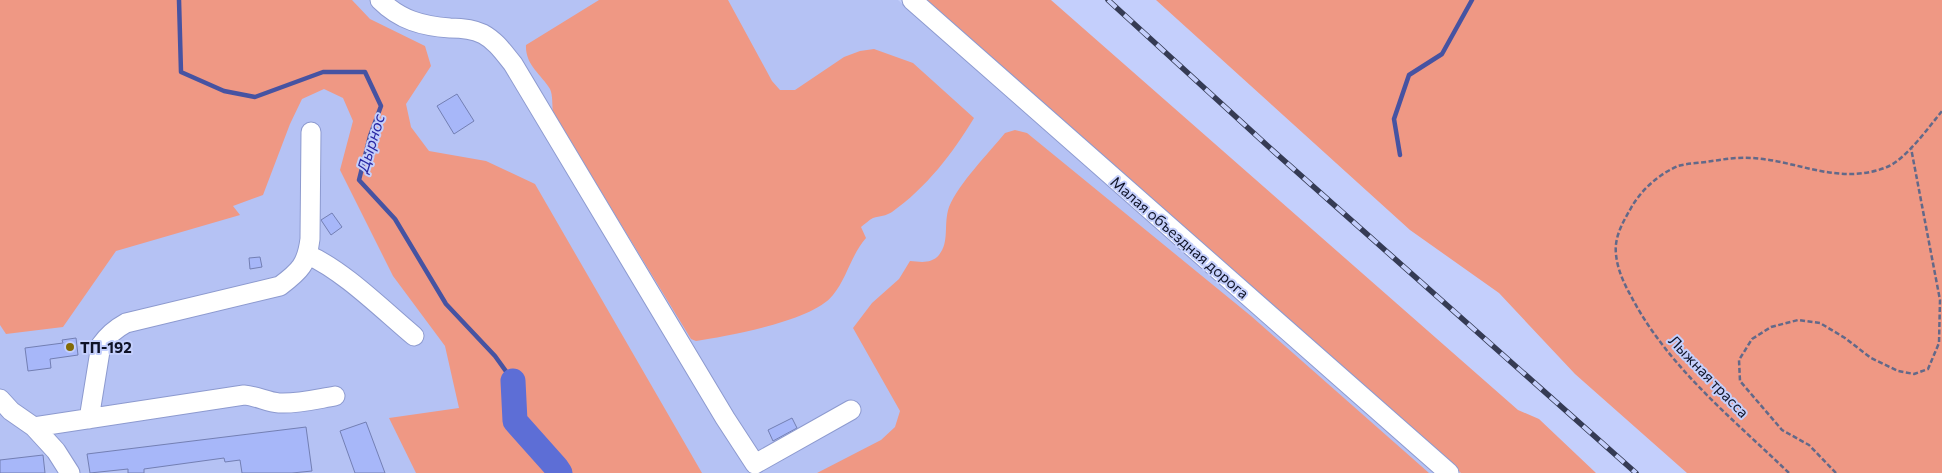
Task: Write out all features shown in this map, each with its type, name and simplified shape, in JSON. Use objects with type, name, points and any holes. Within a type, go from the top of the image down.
[{"type":"street","points":[[380,0],[390,10],[407,20],[426,26],[468,29],[483,34],[497,44],[513,64],[725,418],[755,464],[851,410]]},
{"type":"street","name":"Малая объездная дорога","points":[[912,0],[1449,473]]},
{"type":"street","points":[[89,419],[101,345],[116,328],[126,323],[280,286],[300,271],[308,255],[310,239],[312,132]]},
{"type":"street","points":[[308,255],[320,260],[337,272],[414,336]]},
{"type":"street","points":[[34,427],[244,395],[272,402],[288,403],[335,396]]},
{"type":"street","points":[[0,399],[12,411],[34,427],[56,451],[70,473]]},
{"type":"path","name":"Лыжная трасса","points":[[1789,473],[1664,349],[1636,306],[1623,281],[1616,253],[1620,228],[1637,196],[1660,176],[1680,166],[1738,158],[1774,159],[1826,173],[1861,174],[1888,167],[1911,148],[1942,111]]},
{"type":"path","name":"Лыжная трасса","points":[[1836,473],[1809,445],[1782,430],[1740,380],[1739,360],[1752,339],[1771,327],[1798,320],[1820,323],[1845,338],[1871,358],[1898,371],[1914,374],[1928,369],[1940,343],[1940,300],[1911,148]]},
{"type":"shaded area","points":[[0,0],[898,0],[1434,473],[0,473]]},
{"type":"shaded area","points":[[0,0],[352,0],[370,19],[425,46],[431,66],[406,104],[411,127],[429,151],[486,161],[535,184],[702,473],[416,473],[389,418],[459,408],[445,346],[393,276],[340,170],[353,121],[343,98],[324,89],[302,99],[290,124],[263,195],[233,206],[240,215],[116,251],[63,327],[6,334],[0,325]]},
{"type":"shaded area","points":[[599,0],[728,0],[772,81],[780,90],[795,90],[844,57],[860,51],[874,49],[913,63],[974,118],[948,157],[916,192],[892,212],[873,218],[861,227],[866,238],[856,252],[838,288],[823,304],[789,320],[769,326],[696,341],[691,339],[553,113],[550,89],[534,69],[526,52],[526,45]]},
{"type":"shaded area","points":[[927,0],[1051,0],[1518,410],[1539,419],[1596,473],[1461,473]]},
{"type":"shaded area","points":[[1156,0],[1942,0],[1942,473],[1687,473],[1575,374],[1499,293],[1410,230]]},
{"type":"shaded area","points":[[1015,130],[1027,133],[1251,316],[1429,473],[817,473],[881,440],[895,427],[900,411],[853,328],[872,303],[899,279],[910,261],[929,261],[939,255],[944,244],[949,207],[960,188],[1005,133]]},
{"type":"building","points":[[457,94],[474,121],[454,134],[437,106]]},
{"type":"building","points":[[332,213],[342,227],[331,235],[321,220]]},
{"type":"building","points":[[260,257],[262,267],[250,269],[249,258]]},
{"type":"building","points":[[76,338],[78,355],[50,359],[51,368],[28,371],[25,348],[63,343],[62,340]]},
{"type":"building","points":[[792,418],[797,428],[773,441],[768,430]]},
{"type":"building","points":[[366,422],[385,473],[355,473],[340,431]]},
{"type":"building","points":[[306,427],[312,471],[242,473],[240,460],[225,462],[224,458],[144,469],[144,473],[128,473],[128,469],[90,473],[87,454]]},
{"type":"building","points":[[43,455],[45,473],[0,473],[0,460]]},
{"type":"waterway","name":"Дырнос","points":[[179,0],[181,72],[224,91],[255,97],[323,72],[365,72],[381,106],[370,136],[359,180],[395,219],[446,304],[495,356],[513,381]]},
{"type":"waterway","points":[[1400,155],[1394,119],[1409,75],[1442,54],[1472,0]]},
{"type":"waterway","name":"Дырнос","points":[[513,381],[515,421],[560,473]]},
{"type":"railway","points":[[1108,0],[1270,148],[1636,473]]},
{"type":"place","name":"ТП-192","points":[[70,347]]}]
